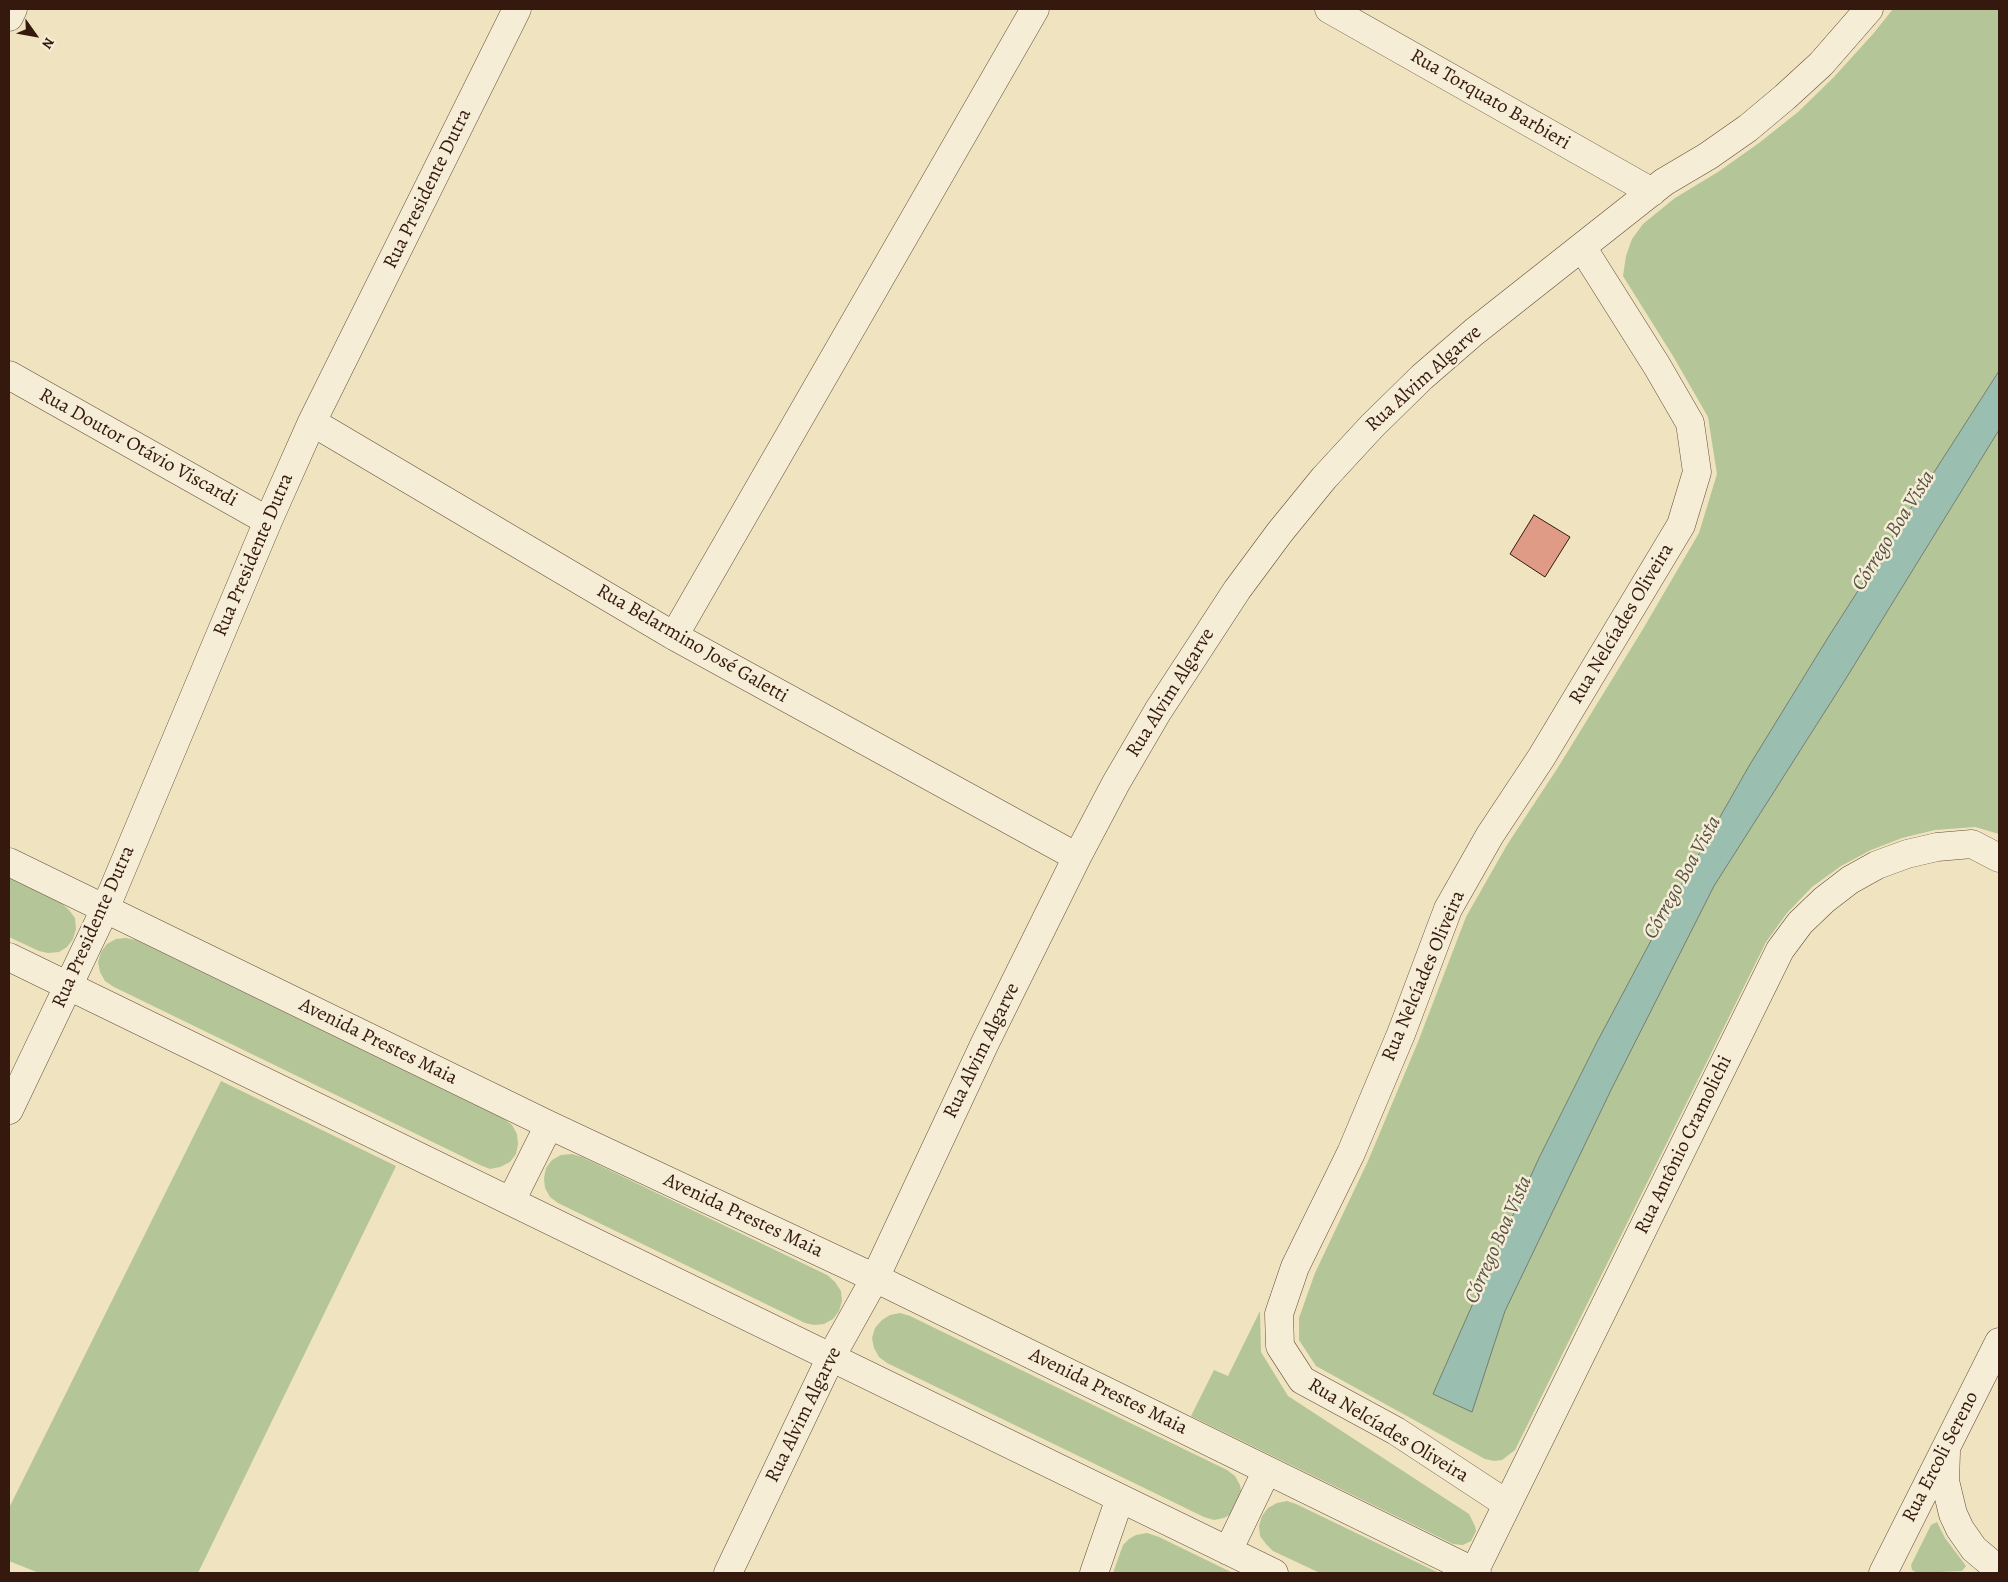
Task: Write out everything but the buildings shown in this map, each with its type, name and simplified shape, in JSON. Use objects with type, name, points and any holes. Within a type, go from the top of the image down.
[{"type":"street","points":[[9,17],[13,9]]},
{"type":"street","name":"Rua Presidente Dutra","points":[[9,1110],[104,909],[268,521],[312,422],[517,9]]},
{"type":"street","points":[[674,636],[1036,9]]},
{"type":"street","name":"Rua Torquato Barbieri","points":[[1329,9],[1652,192]]},
{"type":"street","name":"Rua Alvim Algarve","points":[[728,1573],[831,1357],[874,1278],[985,1043],[1077,857],[1130,759],[1196,650],[1237,590],[1280,532],[1324,478],[1372,426],[1422,377],[1474,332],[1664,182],[1708,156],[1785,97],[1820,64],[1869,9]]},
{"type":"street","name":"Rua Nelcíades Oliveira","points":[[1507,1504],[1396,1431],[1302,1380],[1280,1346],[1279,1314],[1295,1267],[1351,1153],[1400,1034],[1448,909],[1490,835],[1541,758],[1681,525],[1697,472],[1690,423],[1657,366],[1582,247]]},
{"type":"street","name":"Rua Doutor Otávio Viscardi","points":[[9,375],[268,521]]},
{"type":"street","name":"Rua Belarmino José Galetti","points":[[312,422],[674,636],[1077,857]]},
{"type":"street","name":"Rua Antônio Cramolichi","points":[[1475,1573],[1507,1504],[1780,950],[1800,923],[1824,900],[1850,880],[1878,865],[1907,854],[1937,847],[1972,844],[1999,858]]},
{"type":"street","name":"Avenida Prestes Maia","points":[[9,862],[549,1125],[874,1278],[1475,1573]]},
{"type":"street","points":[[9,957],[1274,1573]]},
{"type":"street","points":[[511,1201],[549,1125]]},
{"type":"street","name":"Rua Ercoli Sereno","points":[[1883,1573],[1999,1342]]},
{"type":"street","points":[[1948,1443],[1944,1464],[1944,1482],[1953,1514],[1974,1549],[1999,1570]]},
{"type":"street","points":[[1228,1551],[1267,1470]]},
{"type":"street","points":[[1094,1573],[1120,1498]]},
{"type":"shaded area","points":[[1893,9],[1999,9],[1999,371],[1829,636],[1749,766],[1671,903],[1597,1042],[1539,1158],[1433,1394],[1472,1411],[1505,1311],[1611,1090],[1714,886],[1845,680],[1999,430],[1999,834],[1975,827],[1935,830],[1902,838],[1871,850],[1841,866],[1812,887],[1787,913],[1766,942],[1515,1450],[1502,1460],[1485,1459],[1316,1366],[1299,1340],[1299,1318],[1315,1273],[1368,1161],[1418,1042],[1466,917],[1507,845],[1557,769],[1643,629],[1699,533],[1717,474],[1708,417],[1673,356],[1623,276],[1626,256],[1632,239],[1643,224],[1675,198],[1718,172],[1798,112],[1834,77]]},
{"type":"shaded area","points":[[1999,371],[1999,430],[1845,680],[1714,886],[1611,1090],[1505,1311],[1472,1412],[1433,1394],[1539,1158],[1597,1042],[1671,903],[1749,766],[1829,636]]},
{"type":"shaded area","points":[[9,878],[61,903],[69,910],[75,918],[76,929],[73,939],[67,947],[59,952],[48,953],[39,951],[9,937]]},
{"type":"shaded area","points":[[116,939],[136,940],[504,1119],[512,1125],[517,1134],[516,1154],[510,1162],[500,1167],[490,1169],[480,1165],[114,987],[105,981],[100,972],[98,962],[101,952],[107,944]]},
{"type":"shaded area","points":[[221,1081],[396,1166],[198,1573],[39,1573],[9,1561],[9,1508]]},
{"type":"shaded area","points":[[572,1154],[582,1157],[827,1275],[841,1291],[842,1301],[839,1311],[833,1319],[824,1324],[814,1325],[805,1323],[558,1203],[550,1197],[545,1188],[546,1168],[552,1160],[561,1155]]},
{"type":"shaded area","points":[[1260,1311],[1261,1352],[1288,1396],[1469,1514],[1476,1531],[1471,1541],[1463,1545],[1453,1544],[1191,1416],[1214,1370],[1228,1376]]},
{"type":"shaded area","points":[[900,1313],[910,1316],[1227,1470],[1235,1476],[1240,1485],[1242,1495],[1233,1513],[1224,1518],[1214,1520],[1204,1517],[887,1363],[879,1357],[874,1348],[872,1338],[875,1328],[882,1320],[890,1315]]},
{"type":"shaded area","points":[[1287,1501],[1439,1573],[1320,1573],[1273,1551],[1260,1536],[1259,1526],[1262,1516],[1268,1508],[1277,1503]]},
{"type":"shaded area","points":[[1937,1522],[1945,1538],[1966,1566],[1962,1571],[1917,1573],[1912,1570],[1911,1565],[1931,1525]]},
{"type":"shaded area","points":[[1147,1533],[1233,1573],[1113,1573],[1123,1545],[1136,1535]]},
{"type":"water label","name":"Córrego Boa Vista","points":[[1894,531]]},
{"type":"water label","name":"Córrego Boa Vista","points":[[1683,878]]},
{"type":"water label","name":"Córrego Boa Vista","points":[[1499,1240]]}]
